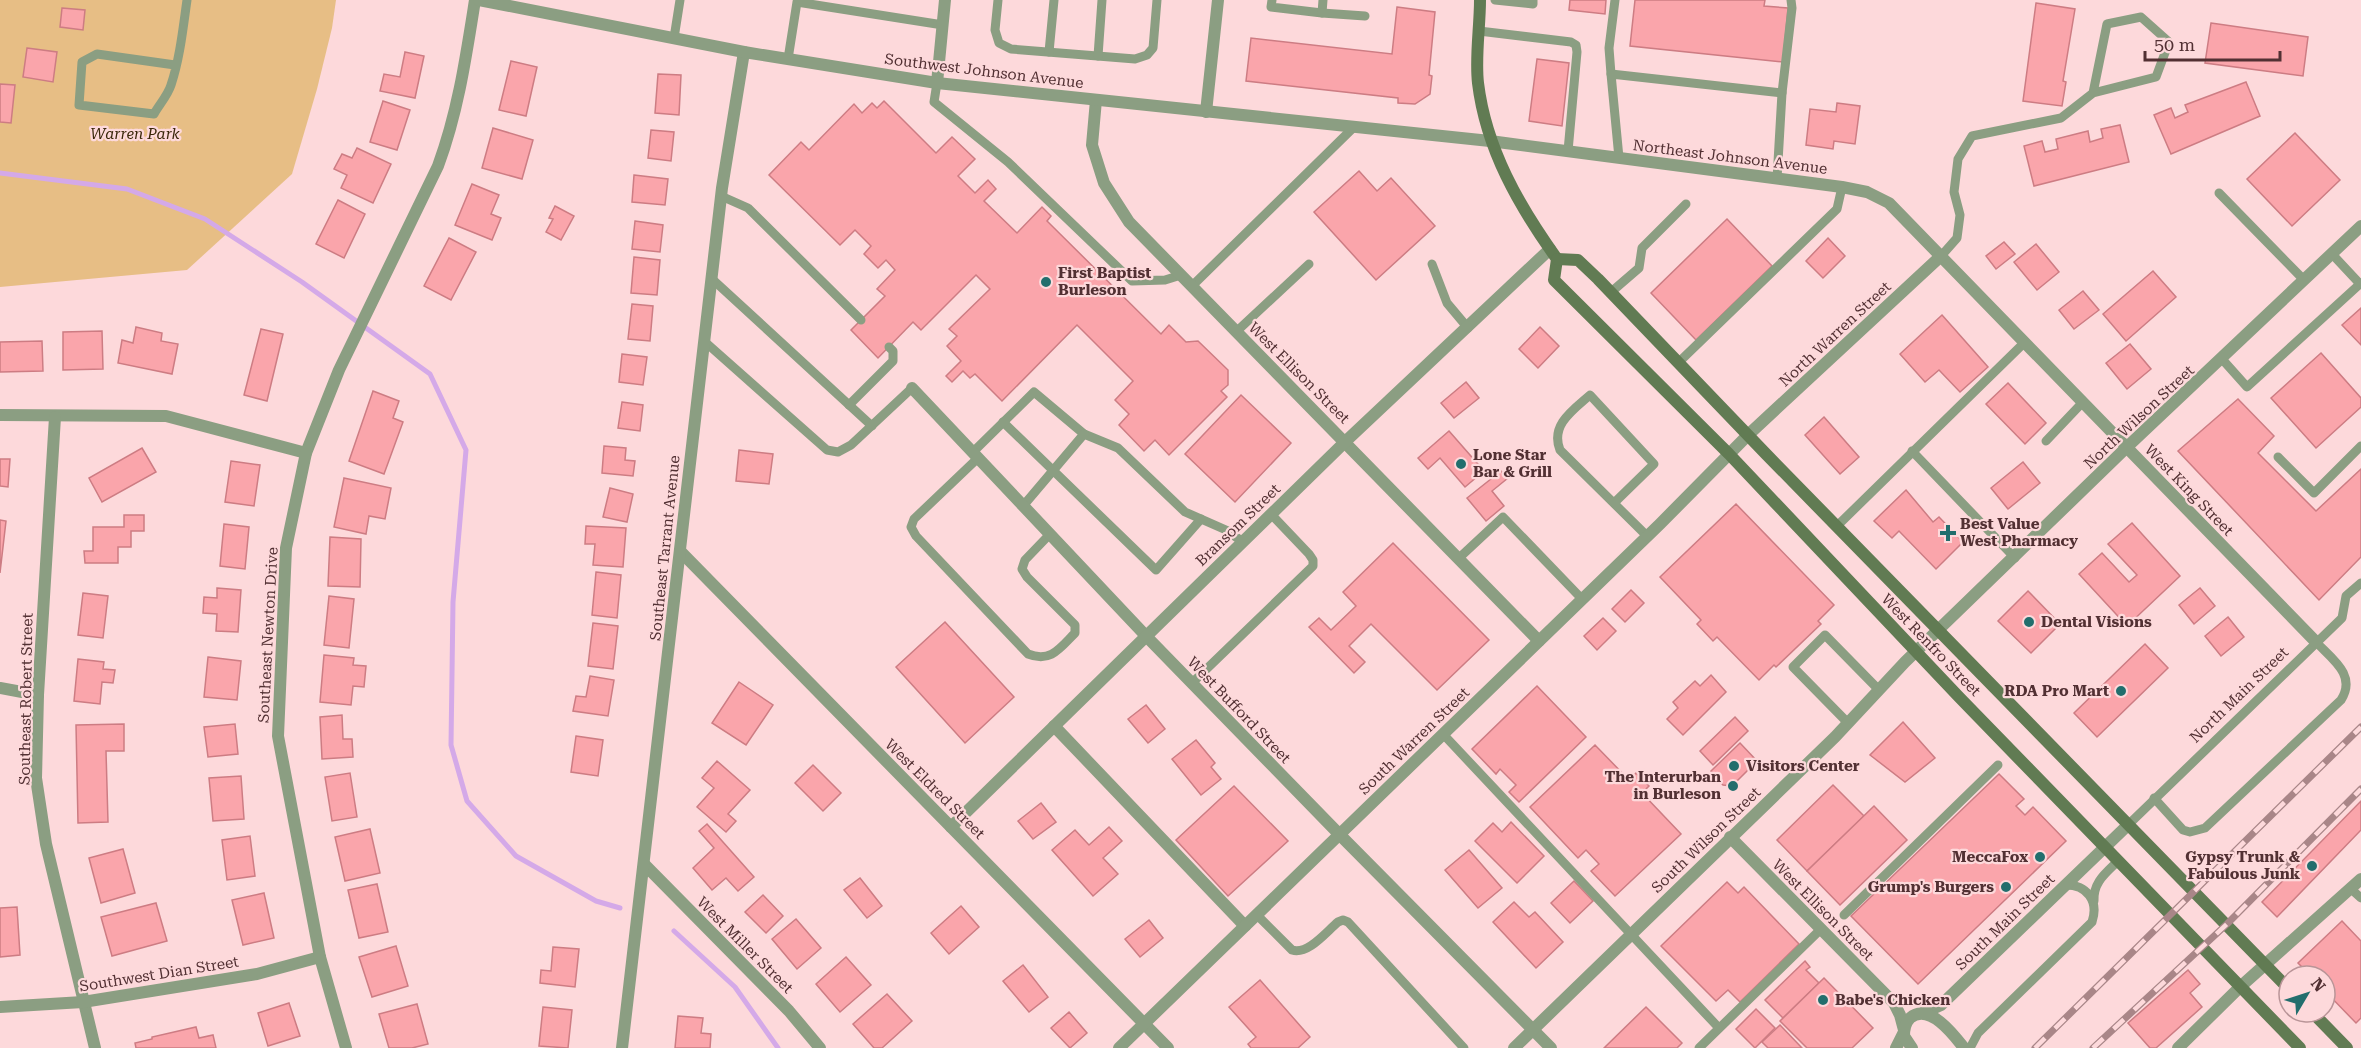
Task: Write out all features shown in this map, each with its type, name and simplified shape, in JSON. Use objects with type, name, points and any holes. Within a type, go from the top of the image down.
[{"type":"main road","name":"West Renfro Street","points":[[1480,0],[1478,82],[1490,141],[1524,212],[1553,254],[1554,280],[1729,454],[1916,652],[2300,1048]]},
{"type":"main road","name":"West Renfro Street","points":[[1553,254],[1578,260],[2277,976]]},
{"type":"main road","points":[[2324,1024],[2347,1048]]},
{"type":"street","name":"Southeast Newton Drive","points":[[345,1048],[320,957],[278,736],[286,548],[306,453],[339,370],[438,166],[460,96],[475,0]]},
{"type":"street","name":"Southwest Johnson Avenue","points":[[479,0],[744,52],[936,83],[1490,141]]},
{"type":"street","points":[[936,83],[945,0]]},
{"type":"street","points":[[1206,112],[1218,0]]},
{"type":"street","name":"Southeast Tarrant Avenue","points":[[622,1048],[721,196],[744,52]]},
{"type":"street","name":"West Ellison Street","points":[[1096,100],[1092,145],[1104,183],[1129,222],[1346,441],[1539,641]]},
{"type":"street","name":"Northeast Johnson Avenue","points":[[1490,141],[1867,192],[1889,203],[1942,255]]},
{"type":"street","name":"North Wilson Street","points":[[1916,652],[2127,447],[2361,226]]},
{"type":"street","name":"Bransom Street","points":[[951,827],[1346,441],[1468,328],[1553,254]]},
{"type":"street","name":"West King Street","points":[[1942,255],[2316,642]]},
{"type":"street","name":"North Warren Street","points":[[1729,454],[1942,255]]},
{"type":"street","name":"West Bufford Street","points":[[912,388],[1146,636],[1551,1048]]},
{"type":"street","points":[[0,415],[166,416],[306,453]]},
{"type":"street","name":"Southeast Robert Street","points":[[55,417],[38,695],[36,778],[44,833],[95,1048]]},
{"type":"street","name":"South Warren Street","points":[[1119,1048],[1729,454]]},
{"type":"street","name":"West Eldred Street","points":[[680,550],[1168,1048]]},
{"type":"street","name":"South Wilson Street","points":[[1514,1048],[1848,723],[1916,652]]},
{"type":"street","points":[[0,688],[38,695]]},
{"type":"street","points":[[1054,726],[1245,926]]},
{"type":"street","name":"South Main Street","points":[[1904,1031],[1908,1019],[1941,1005],[2129,824]]},
{"type":"street","name":"West Ellison Street","points":[[1730,837],[1894,1003]]},
{"type":"street","name":"West Miller Street","points":[[645,865],[789,1011],[820,1048]]},
{"type":"street","points":[[2178,1048],[2240,987],[2361,879]]},
{"type":"street","name":"Southwest Dian Street","points":[[0,1007],[83,1002],[257,974],[320,957]]},
{"type":"street","points":[[1894,1003],[1935,1018],[1964,1048]]},
{"type":"street","points":[[1894,1003],[1900,1015],[1906,1041],[1912,1048]]},
{"type":"street","points":[[1896,1048],[1904,1031]]},
{"type":"lane","points":[[175,65],[97,54],[82,62],[79,105],[154,114],[171,87],[187,0]]},
{"type":"lane","points":[[674,38],[680,0]]},
{"type":"lane","points":[[788,59],[794,0],[943,25]]},
{"type":"lane","points":[[998,0],[995,30],[999,43],[1011,49],[1135,59],[1147,55],[1153,48],[1157,0]]},
{"type":"lane","points":[[1049,52],[1054,0]]},
{"type":"lane","points":[[1098,56],[1102,0]]},
{"type":"lane","points":[[1272,0],[1271,7],[1365,16]]},
{"type":"lane","points":[[1322,13],[1323,0]]},
{"type":"lane","points":[[1495,0],[1533,3],[1533,0]]},
{"type":"lane","points":[[1615,0],[1609,48],[1619,158]]},
{"type":"lane","points":[[1777,179],[1791,0]]},
{"type":"lane","points":[[1942,255],[1957,238],[1960,215],[1954,192],[1958,159],[1972,136],[2061,118],[2093,93],[2156,76],[2169,42],[2141,17],[2107,24],[2093,93]]},
{"type":"lane","points":[[1479,31],[1571,42],[1576,45],[1568,151]]},
{"type":"lane","points":[[1611,74],[1782,93]]},
{"type":"lane","points":[[936,83],[934,102],[1008,162],[1132,281],[1165,280],[1181,275]]},
{"type":"lane","points":[[1192,286],[1354,127]]},
{"type":"lane","points":[[1678,363],[1837,209],[1842,187]]},
{"type":"lane","points":[[2219,193],[2304,280]]},
{"type":"lane","points":[[721,196],[748,208],[861,320]]},
{"type":"lane","points":[[1610,294],[1639,268],[1642,248],[1686,204]]},
{"type":"lane","points":[[2222,359],[2247,387],[2361,283],[2332,254]]},
{"type":"lane","points":[[1237,331],[1309,264]]},
{"type":"lane","points":[[1432,264],[1447,303],[1468,328]]},
{"type":"lane","points":[[711,278],[872,426]]},
{"type":"lane","points":[[704,341],[826,450],[838,452],[851,445],[912,388]]},
{"type":"lane","points":[[1837,526],[2025,342]]},
{"type":"lane","points":[[849,405],[893,361],[893,351],[889,347]]},
{"type":"lane","points":[[1050,534],[1025,560],[1023,569],[1027,577],[1075,625],[1075,633],[1051,656],[1039,659],[1028,654],[916,536],[911,527],[914,519],[976,455],[1003,422],[1034,392],[1084,434],[1118,448],[1185,512],[1226,530],[1243,542]]},
{"type":"lane","points":[[1614,503],[1654,464],[1590,395],[1562,421],[1557,433],[1560,450],[1647,536]]},
{"type":"lane","points":[[2046,441],[2083,402]]},
{"type":"lane","points":[[1003,422],[1156,570],[1201,519]]},
{"type":"lane","points":[[1023,506],[1084,434]]},
{"type":"lane","points":[[2278,457],[2314,493],[2361,446]]},
{"type":"lane","points":[[1912,451],[2015,558]]},
{"type":"lane","points":[[1192,683],[1313,566],[1313,560],[1309,554],[1271,514]]},
{"type":"lane","points":[[1459,558],[1503,517],[1582,599]]},
{"type":"lane","name":"North Main Street","points":[[2129,824],[2342,618],[2346,596],[2361,583]]},
{"type":"lane","points":[[1848,723],[1792,667],[1825,635],[1879,690]]},
{"type":"lane","points":[[2154,798],[2183,830],[2190,832],[2205,828],[2309,731],[2341,700],[2347,691],[2348,681],[2340,668],[2316,642]]},
{"type":"lane","points":[[1443,734],[1719,1028]]},
{"type":"lane","points":[[1844,915],[1998,765]]},
{"type":"lane","points":[[1970,1048],[1978,1033],[2092,922],[2095,906],[2093,897],[2099,879],[2118,861]]},
{"type":"lane","points":[[2064,885],[2072,884],[2087,891],[2095,906]]},
{"type":"lane","points":[[2351,889],[2361,898]]},
{"type":"lane","points":[[1257,915],[1292,950],[1299,952],[1306,950],[1338,922],[1343,920],[1348,922],[1464,1048]]},
{"type":"lane","points":[[1699,1048],[1821,929]]},
{"type":"green space","name":"Warren Park","points":[[0,0],[336,0],[332,28],[317,89],[292,174],[187,270],[0,287]]},
{"type":"building","points":[[1570,0],[1606,0],[1605,14],[1569,10]]},
{"type":"building","points":[[1635,0],[1765,0],[1764,6],[1788,8],[1783,62],[1630,46]]},
{"type":"building","points":[[2036,3],[2075,9],[2063,81],[2066,82],[2062,106],[2023,101]]},
{"type":"building","points":[[1397,7],[1435,12],[1429,75],[1432,76],[1430,94],[1415,104],[1398,103],[1398,98],[1246,81],[1251,38],[1392,54]]},
{"type":"building","points":[[62,8],[85,10],[83,30],[60,27]]},
{"type":"building","points":[[2211,23],[2308,37],[2303,76],[2205,63]]},
{"type":"building","points":[[27,48],[57,52],[53,82],[23,77]]},
{"type":"building","points":[[405,52],[424,56],[415,98],[380,91],[384,74],[400,77]]},
{"type":"building","points":[[1537,59],[1569,63],[1562,126],[1529,121]]},
{"type":"building","points":[[511,61],[537,67],[526,116],[499,110]]},
{"type":"building","points":[[658,74],[681,75],[679,115],[655,113]]},
{"type":"building","points":[[2246,82],[2260,116],[2171,154],[2154,115],[2171,108],[2175,118],[2188,112],[2185,105]]},
{"type":"building","points":[[0,84],[15,85],[11,123],[0,122]]},
{"type":"building","points":[[383,101],[410,110],[397,150],[370,142]]},
{"type":"building","name":"First Baptist Burleson","points":[[884,101],[936,153],[952,137],[975,159],[958,176],[975,193],[988,180],[996,189],[984,201],[1017,233],[1042,207],[1051,216],[1047,221],[1161,334],[1169,325],[1186,342],[1198,341],[1228,370],[1228,385],[1221,391],[1227,397],[1169,455],[1155,440],[1144,451],[1119,425],[1129,414],[1115,400],[1133,381],[1077,325],[1002,401],[975,374],[970,378],[963,371],[952,382],[946,376],[961,361],[947,346],[957,336],[949,329],[990,289],[976,275],[921,330],[913,322],[878,358],[851,330],[885,296],[877,289],[895,270],[886,260],[878,268],[864,254],[871,246],[855,230],[840,245],[769,175],[801,142],[809,150],[854,104],[862,113],[872,103],[877,108]]},
{"type":"building","points":[[1837,103],[1860,106],[1855,144],[1834,141],[1833,149],[1806,145],[1810,109],[1836,112]]},
{"type":"building","points":[[2120,125],[2129,162],[2034,186],[2024,146],[2042,141],[2045,152],[2058,149],[2056,139],[2088,131],[2090,142],[2103,138],[2101,129]]},
{"type":"building","points":[[493,128],[533,140],[522,179],[482,168]]},
{"type":"building","points":[[651,130],[674,132],[671,161],[648,158]]},
{"type":"building","points":[[2295,133],[2340,180],[2292,226],[2247,179]]},
{"type":"building","points":[[357,148],[391,164],[373,203],[341,188],[347,175],[334,169],[342,154],[352,158]]},
{"type":"building","points":[[1359,171],[1377,191],[1391,178],[1435,226],[1376,280],[1314,212]]},
{"type":"building","points":[[634,175],[668,179],[665,205],[632,202]]},
{"type":"building","points":[[472,184],[499,195],[491,214],[501,218],[492,240],[455,225]]},
{"type":"building","points":[[338,200],[365,214],[344,258],[316,244]]},
{"type":"building","points":[[555,206],[574,216],[561,240],[546,232],[553,219],[549,218]]},
{"type":"building","points":[[1727,219],[1772,266],[1696,340],[1651,293]]},
{"type":"building","points":[[635,221],[663,225],[660,252],[632,249]]},
{"type":"building","points":[[449,238],[476,252],[451,300],[424,286]]},
{"type":"building","points":[[1828,238],[1845,256],[1823,278],[1806,261]]},
{"type":"building","points":[[2004,242],[2015,254],[1996,269],[1986,256]]},
{"type":"building","points":[[2036,244],[2059,272],[2037,290],[2014,262]]},
{"type":"building","points":[[634,257],[660,260],[657,295],[631,293]]},
{"type":"building","points":[[2153,271],[2176,297],[2126,341],[2103,314]]},
{"type":"building","points":[[2083,291],[2099,310],[2074,329],[2059,310]]},
{"type":"building","points":[[632,304],[653,306],[650,341],[628,339]]},
{"type":"building","points":[[2361,308],[2361,345],[2342,325]]},
{"type":"building","points":[[1942,315],[1988,367],[1960,392],[1939,370],[1925,382],[1900,354]]},
{"type":"building","points":[[136,327],[162,333],[161,341],[178,344],[172,374],[118,363],[122,340],[133,343]]},
{"type":"building","points":[[1540,327],[1559,346],[1538,368],[1519,349]]},
{"type":"building","points":[[261,329],[283,334],[267,401],[244,395]]},
{"type":"building","points":[[102,331],[103,369],[63,370],[63,332]]},
{"type":"building","points":[[42,341],[43,371],[0,372],[0,342]]},
{"type":"building","points":[[2130,344],[2151,369],[2127,389],[2106,363]]},
{"type":"building","points":[[2321,353],[2361,398],[2361,407],[2316,448],[2271,398]]},
{"type":"building","points":[[622,354],[647,357],[643,385],[619,382]]},
{"type":"building","points":[[1466,382],[1479,398],[1454,418],[1441,403]]},
{"type":"building","points":[[2008,383],[2046,423],[2025,444],[1986,404]]},
{"type":"building","points":[[373,391],[399,401],[393,418],[403,422],[384,474],[349,461]]},
{"type":"building","points":[[1241,395],[1291,443],[1235,502],[1185,454]]},
{"type":"building","points":[[2238,399],[2274,436],[2258,453],[2316,511],[2361,469],[2361,557],[2319,600],[2178,451]]},
{"type":"building","points":[[622,402],[643,405],[640,431],[618,428]]},
{"type":"building","points":[[1824,417],[1859,457],[1840,474],[1805,435]]},
{"type":"building","name":"Lone Star Bar & Grill","points":[[1449,431],[1484,471],[1465,487],[1440,458],[1428,469],[1418,458]]},
{"type":"building","points":[[604,446],[626,448],[625,460],[635,461],[633,476],[602,473]]},
{"type":"building","points":[[142,448],[156,472],[102,502],[89,478]]},
{"type":"building","points":[[739,450],[773,454],[769,484],[736,481]]},
{"type":"building","points":[[0,459],[10,459],[8,487],[0,486]]},
{"type":"building","points":[[231,461],[260,465],[254,506],[225,502]]},
{"type":"building","points":[[2023,462],[2040,483],[2008,509],[1991,488]]},
{"type":"building","points":[[1501,471],[1508,478],[1492,491],[1504,506],[1486,521],[1467,498]]},
{"type":"building","points":[[344,478],[391,488],[385,519],[369,516],[366,534],[334,527]]},
{"type":"building","points":[[610,488],[633,494],[627,522],[603,517]]},
{"type":"building","points":[[1906,490],[1933,522],[1939,517],[1963,542],[1936,569],[1899,531],[1892,538],[1874,521]]},
{"type":"building","points":[[1736,504],[1834,605],[1818,621],[1821,624],[1759,680],[1717,637],[1713,641],[1697,624],[1701,620],[1660,577]]},
{"type":"building","points":[[124,515],[144,515],[144,531],[131,531],[131,547],[118,547],[118,563],[85,563],[84,551],[93,551],[93,527],[124,527]]},
{"type":"building","points":[[0,520],[6,521],[0,573]]},
{"type":"building","points":[[2132,523],[2180,576],[2127,626],[2079,574],[2102,553],[2129,582],[2137,575],[2108,544]]},
{"type":"building","points":[[224,524],[249,527],[245,569],[220,566]]},
{"type":"building","points":[[586,526],[626,528],[623,567],[593,565],[595,544],[585,544]]},
{"type":"building","points":[[330,537],[361,539],[360,587],[328,586]]},
{"type":"building","points":[[1393,543],[1489,640],[1437,690],[1371,624],[1349,646],[1365,662],[1354,673],[1309,627],[1319,618],[1331,630],[1356,606],[1343,592]]},
{"type":"building","points":[[596,572],[621,575],[617,618],[592,615]]},
{"type":"building","points":[[217,588],[241,590],[238,632],[216,631],[217,614],[203,613],[204,597],[217,598]]},
{"type":"building","points":[[2200,588],[2215,606],[2194,624],[2179,605]]},
{"type":"building","points":[[1631,590],[1644,603],[1625,622],[1612,609]]},
{"type":"building","name":"Dental Visions","points":[[2028,591],[2060,624],[2031,653],[1998,621]]},
{"type":"building","points":[[83,593],[108,596],[103,638],[78,635]]},
{"type":"building","points":[[329,596],[354,599],[349,648],[324,645]]},
{"type":"building","points":[[2228,617],[2244,637],[2221,656],[2205,636]]},
{"type":"building","points":[[1603,618],[1616,631],[1597,650],[1584,636]]},
{"type":"building","points":[[945,622],[1014,697],[965,743],[896,667]]},
{"type":"building","points":[[593,623],[618,626],[613,669],[588,666]]},
{"type":"building","name":"RDA Pro Mart","points":[[2145,644],[2168,668],[2097,737],[2074,713]]},
{"type":"building","points":[[324,655],[354,658],[353,665],[366,666],[364,687],[353,686],[351,705],[320,702]]},
{"type":"building","points":[[208,657],[241,661],[237,700],[204,697]]},
{"type":"building","points":[[78,659],[104,662],[103,669],[115,670],[113,683],[102,682],[100,704],[74,701]]},
{"type":"building","points":[[1711,675],[1726,692],[1683,735],[1667,719],[1678,708],[1673,702],[1695,681],[1700,686]]},
{"type":"building","points":[[590,676],[614,680],[608,716],[573,711],[576,696],[586,697]]},
{"type":"building","points":[[739,682],[773,705],[746,745],[712,723]]},
{"type":"building","points":[[1537,686],[1586,737],[1519,802],[1509,792],[1516,785],[1500,769],[1496,774],[1472,749]]},
{"type":"building","points":[[1146,705],[1165,729],[1148,743],[1128,719]]},
{"type":"building","points":[[342,715],[343,739],[352,739],[353,757],[322,759],[320,717]]},
{"type":"building","points":[[1735,717],[1748,731],[1713,765],[1700,751]]},
{"type":"building","points":[[1903,722],[1935,758],[1905,782],[1870,755]]},
{"type":"building","points":[[124,724],[124,751],[106,751],[108,822],[78,823],[76,725]]},
{"type":"building","points":[[235,724],[238,754],[208,757],[204,727]]},
{"type":"building","points":[[576,736],[603,740],[598,776],[571,772]]},
{"type":"building","points":[[1196,740],[1215,763],[1211,767],[1221,779],[1201,795],[1172,759]]},
{"type":"building","name":"Visitors Center","points":[[1740,743],[1757,761],[1732,786],[1723,785],[1711,771]]},
{"type":"building","points":[[1595,745],[1629,780],[1636,773],[1649,786],[1642,793],[1681,834],[1615,896],[1591,871],[1599,864],[1586,850],[1578,858],[1530,807]]},
{"type":"building","points":[[717,761],[750,790],[728,814],[736,821],[726,832],[697,807],[714,788],[702,778]]},
{"type":"building","points":[[813,765],[841,793],[823,811],[795,783]]},
{"type":"building","points":[[350,773],[357,817],[332,821],[325,777]]},
{"type":"building","points":[[1999,774],[2024,799],[2016,806],[2025,815],[2033,807],[2066,841],[1918,984],[1851,916]]},
{"type":"building","points":[[241,776],[244,819],[213,821],[209,778]]},
{"type":"building","points":[[1833,785],[1864,816],[1807,871],[1777,840]]},
{"type":"building","points":[[1234,786],[1288,841],[1228,896],[1176,840]]},
{"type":"building","name":"Gypsy Trunk & Fabulous Junk","points":[[2361,801],[2361,830],[2277,917],[2262,902]]},
{"type":"building","points":[[1041,803],[1056,822],[1033,839],[1018,821]]},
{"type":"building","points":[[1874,806],[1907,840],[1840,905],[1807,871]]},
{"type":"building","points":[[1511,822],[1544,856],[1517,883],[1475,841],[1493,823],[1502,832]]},
{"type":"building","points":[[707,824],[754,877],[738,891],[726,878],[712,890],[693,868],[714,848],[699,831]]},
{"type":"building","points":[[1109,827],[1122,841],[1103,858],[1118,874],[1093,896],[1052,850],[1075,830],[1089,845]]},
{"type":"building","points":[[370,829],[380,873],[345,881],[335,837]]},
{"type":"building","points":[[250,836],[255,876],[227,880],[222,840]]},
{"type":"building","points":[[123,849],[135,893],[101,903],[89,858]]},
{"type":"building","points":[[1469,850],[1502,888],[1478,908],[1445,870]]},
{"type":"building","points":[[860,878],[882,906],[867,918],[844,890]]},
{"type":"building","points":[[1574,881],[1593,901],[1570,923],[1551,903]]},
{"type":"building","points":[[1727,882],[1738,893],[1744,887],[1799,944],[1740,1002],[1728,990],[1716,1001],[1661,946]]},
{"type":"building","points":[[377,884],[388,932],[359,938],[348,890]]},
{"type":"building","points":[[264,893],[274,938],[243,945],[232,900]]},
{"type":"building","points":[[763,895],[783,916],[766,933],[745,912]]},
{"type":"building","points":[[1514,902],[1529,917],[1535,912],[1563,942],[1536,968],[1493,922]]},
{"type":"building","points":[[156,903],[167,941],[112,956],[101,917]]},
{"type":"building","points":[[961,906],[979,927],[949,954],[931,933]]},
{"type":"building","points":[[17,907],[20,955],[0,957],[0,908]]},
{"type":"building","points":[[796,919],[821,948],[797,969],[772,939]]},
{"type":"building","points":[[1149,920],[1163,938],[1140,957],[1125,939]]},
{"type":"building","points":[[2342,921],[2361,941],[2361,1018],[2356,1023],[2337,1003],[2337,964],[2298,963]]},
{"type":"building","points":[[396,946],[408,986],[372,997],[359,957]]},
{"type":"building","points":[[553,947],[579,949],[575,987],[540,983],[541,970],[551,971]]},
{"type":"building","points":[[846,957],[871,985],[840,1012],[816,984]]},
{"type":"building","points":[[1805,961],[1810,967],[1806,970],[1819,983],[1783,1018],[1765,1000]]},
{"type":"building","points":[[1023,965],[1048,997],[1029,1012],[1003,981]]},
{"type":"building","points":[[2188,970],[2200,984],[2190,993],[2202,1007],[2156,1048],[2150,1048],[2128,1023]]},
{"type":"building","name":"Babe's Chicken","points":[[1824,978],[1873,1028],[1852,1048],[1807,1048],[1780,1021]]},
{"type":"building","points":[[1260,980],[1310,1037],[1298,1048],[1251,1048],[1248,1044],[1256,1037],[1229,1007]]},
{"type":"building","points":[[887,994],[912,1021],[882,1048],[874,1048],[853,1024]]},
{"type":"building","points":[[289,1003],[300,1036],[268,1046],[258,1013]]},
{"type":"building","points":[[417,1004],[428,1044],[412,1048],[389,1048],[379,1014]]},
{"type":"building","points":[[543,1007],[572,1010],[568,1048],[539,1046]]},
{"type":"building","points":[[1646,1007],[1682,1043],[1677,1048],[1604,1048]]},
{"type":"building","points":[[1756,1009],[1775,1028],[1755,1048],[1736,1029]]},
{"type":"building","points":[[1069,1012],[1087,1033],[1070,1048],[1051,1028]]},
{"type":"building","points":[[678,1016],[703,1018],[701,1033],[711,1034],[710,1048],[675,1048]]},
{"type":"building","points":[[1780,1025],[1802,1048],[1768,1048],[1762,1042]]},
{"type":"building","points":[[196,1027],[199,1038],[213,1035],[216,1048],[136,1048],[135,1043],[152,1039],[152,1037]]},
{"type":"waterway","points":[[0,173],[127,189],[205,219],[302,282],[430,374],[466,450],[453,602],[451,745],[467,801],[516,856],[596,901],[620,908]]},
{"type":"waterway","points":[[674,931],[735,987],[778,1048]]},
{"type":"railway","points":[[2035,1048],[2361,727]]},
{"type":"railway","points":[[2093,1048],[2227,924],[2361,789]]},
{"type":"place","name":"First Baptist Burleson","points":[[1046,282]]},
{"type":"place","name":"Lone Star Bar & Grill","points":[[1461,464]]},
{"type":"place","name":"Best Value West Pharmacy","points":[[1948,533]]},
{"type":"place","name":"Dental Visions","points":[[2029,622]]},
{"type":"place","name":"RDA Pro Mart","points":[[2121,691]]},
{"type":"place","name":"Visitors Center","points":[[1734,766]]},
{"type":"place","name":"The Interurban in Burleson","points":[[1733,786]]},
{"type":"place","name":"MeccaFox","points":[[2040,857]]},
{"type":"place","name":"Gypsy Trunk & Fabulous Junk","points":[[2312,866]]},
{"type":"place","name":"Grump's Burgers","points":[[2006,887]]},
{"type":"place","name":"Babe's Chicken","points":[[1823,1000]]}]
